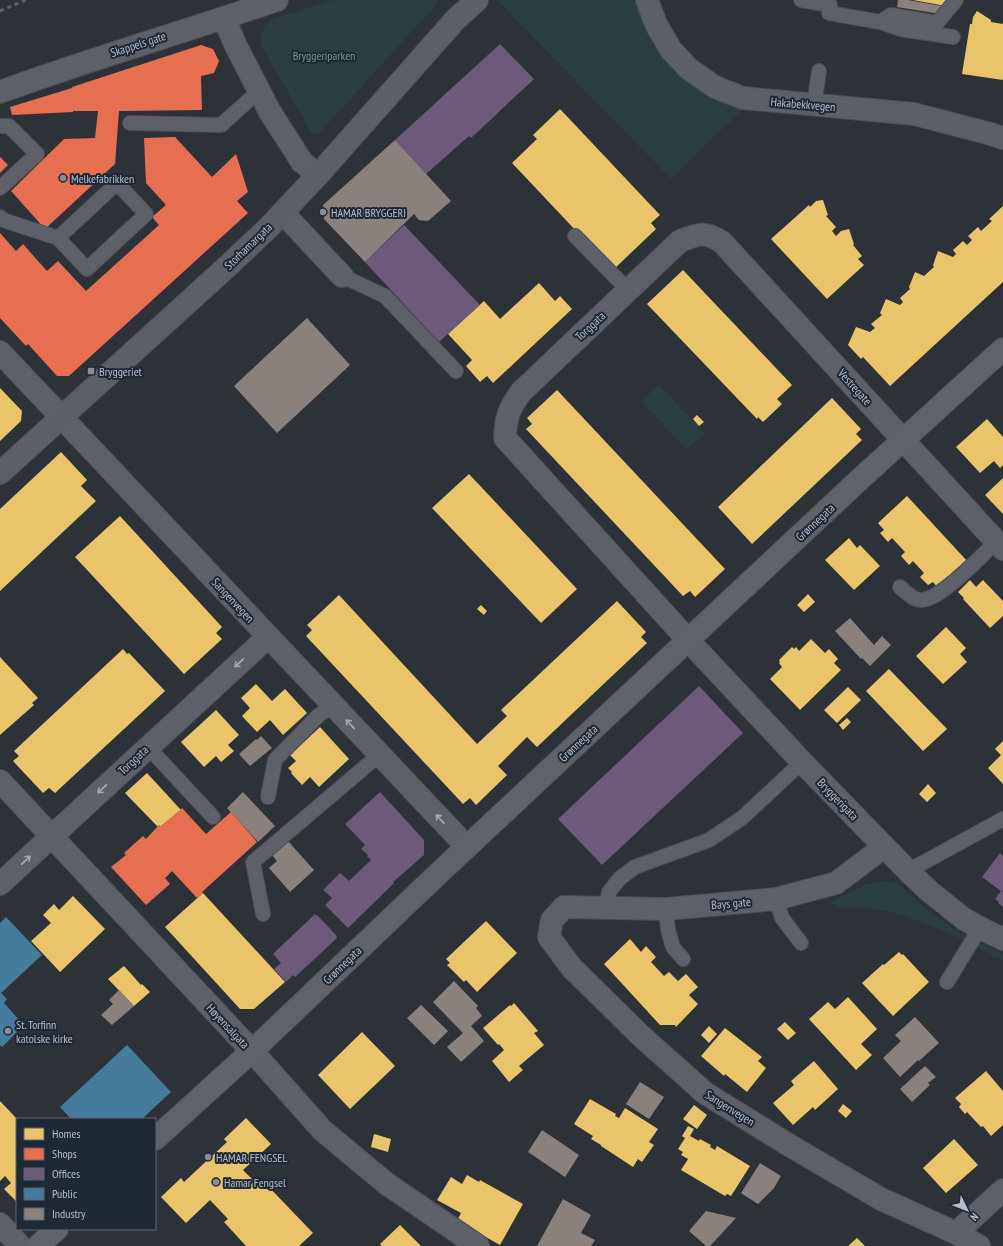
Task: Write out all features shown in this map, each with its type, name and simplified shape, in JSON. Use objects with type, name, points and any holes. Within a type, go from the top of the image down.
[{"type":"main road","name":"Storhamargata","points":[[0,472],[230,264],[283,213],[456,19],[477,0]]},
{"type":"main road","name":"Hakabekkvegen","points":[[647,0],[656,24],[671,50],[689,70],[715,87],[743,98],[914,114],[1003,138]]},
{"type":"main road","name":"Grønnegata","points":[[156,1138],[252,1051],[467,847],[902,440],[1003,349]]},
{"type":"main road","points":[[38,1246],[55,1230]]},
{"type":"street","name":"Skappels gate","points":[[0,92],[69,66],[277,0]]},
{"type":"street","points":[[224,18],[236,46],[270,112],[302,162],[318,175]]},
{"type":"street","points":[[283,213],[342,276]]},
{"type":"street","name":"Torggata","points":[[506,438],[506,422],[510,407],[521,392],[680,241],[700,234]]},
{"type":"street","name":"Vestregate","points":[[700,234],[712,236],[722,242],[999,545]]},
{"type":"street","name":"Sangenvegen","points":[[0,352],[467,847]]},
{"type":"street","name":"Bryggerigata","points":[[506,438],[688,640],[802,762],[908,871],[946,906],[980,928],[1003,939]]},
{"type":"street","name":"Torggata","points":[[0,884],[268,637]]},
{"type":"street","name":"Høyensalgata","points":[[0,781],[252,1051],[322,1130],[387,1184],[478,1246]]},
{"type":"street","name":"Bays gate","points":[[564,907],[666,909],[776,899],[836,883],[884,846]]},
{"type":"street","name":"Sangenvegen","points":[[564,907],[552,920],[549,937],[571,968],[640,1035],[705,1093],[880,1199],[956,1233],[979,1246]]},
{"type":"street","points":[[956,1233],[1003,1190]]},
{"type":"street","points":[[0,1224],[20,1246]]},
{"type":"lane","points":[[801,0],[830,5],[829,13],[880,22],[900,29],[952,37]]},
{"type":"lane","points":[[880,22],[891,15],[937,23],[956,0]]},
{"type":"lane","points":[[814,105],[819,71]]},
{"type":"lane","points":[[130,123],[221,125],[259,91]]},
{"type":"lane","points":[[0,126],[9,126],[37,154],[0,188]]},
{"type":"lane","points":[[0,217],[3,220],[58,238],[87,269],[146,214],[117,183],[58,238]]},
{"type":"lane","points":[[575,236],[628,290]]},
{"type":"lane","points":[[342,276],[385,296],[456,371]]},
{"type":"lane","points":[[900,587],[912,597],[920,600],[930,598],[944,590],[999,545]]},
{"type":"lane","points":[[268,797],[275,760],[318,716],[332,705]]},
{"type":"lane","points":[[148,747],[213,817]]},
{"type":"lane","points":[[263,914],[253,862],[379,755]]},
{"type":"lane","points":[[607,908],[609,892],[620,878],[635,867],[709,840],[742,818],[802,762]]},
{"type":"lane","points":[[908,871],[1003,819]]},
{"type":"lane","points":[[776,899],[782,918],[801,943]]},
{"type":"lane","points":[[666,909],[668,930],[674,947],[683,959]]},
{"type":"lane","points":[[947,982],[980,928]]},
{"type":"green space","name":"Bryggeriparken","points":[[334,0],[439,0],[322,130],[316,134],[311,132],[261,45],[261,37],[264,27],[272,19]]},
{"type":"green space","points":[[497,0],[631,0],[638,2],[651,31],[746,106],[671,179]]},
{"type":"green space","points":[[659,385],[705,433],[687,449],[641,401]]},
{"type":"green space","points":[[882,881],[897,883],[927,910],[961,933],[1003,954],[1003,961],[957,937],[889,911],[858,907],[836,907],[831,902],[866,884]]},
{"type":"building: Homes","points":[[913,0],[947,0],[946,6]]},
{"type":"building: Homes","points":[[977,11],[991,20],[991,22],[1003,24],[1003,80],[962,74],[970,24],[972,24],[973,17]]},
{"type":"building: Homes","points":[[560,109],[660,215],[651,223],[656,229],[613,270],[512,163],[537,139],[533,135]]},
{"type":"building: Homes","points":[[823,200],[828,215],[826,216],[836,227],[832,231],[836,236],[841,231],[849,229],[854,244],[853,245],[862,256],[858,259],[864,265],[827,299],[771,239],[809,205],[810,207],[816,201]]},
{"type":"building: Homes","points":[[1003,206],[1003,282],[890,386],[863,357],[861,359],[848,345],[856,327],[870,332],[875,328],[871,324],[882,315],[880,313],[886,299],[900,305],[903,302],[900,298],[910,289],[909,287],[915,272],[924,276],[934,267],[933,265],[938,251],[953,257],[956,254],[953,250],[963,241],[967,245],[972,240],[968,236],[978,227],[981,231],[992,221],[989,219]]},
{"type":"building: Homes","points":[[683,270],[792,385],[777,399],[782,404],[763,422],[758,417],[757,419],[647,304]]},
{"type":"building: Homes","points":[[539,283],[555,301],[560,296],[572,309],[493,383],[487,376],[480,382],[466,366],[472,360],[448,334],[484,301],[500,319]]},
{"type":"building: Homes","points":[[0,388],[22,411],[21,421],[0,441]]},
{"type":"building: Homes","points":[[557,390],[725,569],[695,597],[690,591],[683,596],[526,429],[532,424],[527,418]]},
{"type":"building: Homes","points":[[832,398],[861,429],[856,434],[862,440],[752,544],[718,507]]},
{"type":"building: Homes","points":[[697,415],[704,422],[699,426],[693,419]]},
{"type":"building: Homes","points":[[987,419],[1003,437],[1003,465],[1000,468],[994,461],[980,473],[956,447]]},
{"type":"building: Homes","points":[[61,452],[87,480],[81,486],[96,501],[0,591],[0,509]]},
{"type":"building: Homes","points":[[469,474],[577,589],[541,623],[432,508]]},
{"type":"building: Homes","points":[[1003,478],[1003,514],[985,495]]},
{"type":"building: Homes","points":[[907,496],[968,562],[939,589],[933,582],[928,585],[920,577],[924,573],[913,561],[909,565],[901,556],[905,552],[892,538],[888,542],[880,533],[884,530],[878,523]]},
{"type":"building: Homes","points":[[120,516],[222,627],[216,633],[222,639],[184,674],[75,557]]},
{"type":"building: Homes","points":[[849,538],[857,548],[860,545],[880,566],[854,590],[825,560]]},
{"type":"building: Homes","points":[[970,580],[976,587],[983,580],[1003,601],[1003,616],[990,628],[958,592]]},
{"type":"building: Homes","points":[[808,594],[815,602],[804,612],[797,605]]},
{"type":"building: Homes","points":[[339,595],[477,744],[507,716],[501,710],[617,601],[646,632],[641,637],[647,643],[537,747],[527,737],[498,766],[507,775],[476,805],[470,798],[463,804],[306,636],[312,630],[307,625]]},
{"type":"building: Homes","points":[[481,605],[487,611],[484,615],[477,609]]},
{"type":"building: Homes","points":[[946,627],[966,648],[960,654],[967,662],[943,684],[916,656]]},
{"type":"building: Homes","points":[[811,639],[825,653],[829,649],[838,659],[834,663],[841,670],[800,710],[770,679],[782,667],[779,660],[792,647],[794,649],[796,647],[799,651]]},
{"type":"building: Homes","points":[[123,649],[127,654],[129,653],[165,691],[55,793],[49,788],[43,793],[13,761],[19,756],[14,751]]},
{"type":"building: Homes","points":[[0,657],[38,698],[32,703],[34,705],[0,735]]},
{"type":"building: Homes","points":[[889,669],[947,729],[923,751],[866,691]]},
{"type":"building: Homes","points":[[256,684],[272,701],[285,689],[307,713],[283,735],[270,720],[257,732],[242,716],[250,708],[241,698]]},
{"type":"building: Homes","points":[[848,687],[861,700],[837,723],[824,710]]},
{"type":"building: Homes","points":[[216,710],[239,735],[228,745],[234,751],[221,762],[216,756],[204,767],[181,742]]},
{"type":"building: Homes","points":[[847,718],[851,722],[843,730],[839,725]]},
{"type":"building: Homes","points":[[320,727],[349,759],[319,787],[310,777],[302,785],[288,768],[296,761],[290,755]]},
{"type":"building: Homes","points":[[1003,741],[1003,784],[988,768],[1001,755],[995,749]]},
{"type":"building: Homes","points":[[147,773],[181,810],[160,827],[159,825],[158,827],[125,793]]},
{"type":"building: Homes","points":[[928,784],[936,793],[927,802],[919,794]]},
{"type":"building: Homes","points":[[203,893],[285,982],[254,1009],[240,1009],[165,927]]},
{"type":"building: Homes","points":[[73,896],[105,929],[60,972],[31,941],[51,923],[43,915],[54,904],[59,910]]},
{"type":"building: Homes","points":[[486,921],[517,953],[477,992],[466,980],[464,982],[447,965],[450,963],[446,959]]},
{"type":"building: Homes","points":[[630,939],[641,952],[646,946],[656,957],[651,962],[664,976],[669,972],[678,981],[686,974],[698,987],[689,995],[698,1004],[676,1027],[675,1025],[660,1025],[604,964]]},
{"type":"building: Homes","points":[[899,952],[902,955],[903,954],[929,982],[893,1016],[862,983]]},
{"type":"building: Homes","points":[[124,966],[141,985],[142,984],[150,992],[134,1006],[108,979]]},
{"type":"building: Homes","points":[[848,997],[877,1029],[861,1044],[872,1055],[856,1070],[809,1019],[828,1002],[835,1009]]},
{"type":"building: Homes","points":[[514,1003],[538,1031],[534,1033],[544,1045],[519,1066],[523,1070],[509,1082],[492,1061],[504,1050],[483,1028]]},
{"type":"building: Homes","points":[[785,1022],[796,1033],[788,1040],[777,1029]]},
{"type":"building: Homes","points":[[709,1026],[717,1034],[709,1043],[701,1035]]},
{"type":"building: Homes","points":[[725,1028],[762,1057],[758,1061],[766,1068],[747,1092],[725,1074],[724,1076],[701,1056]]},
{"type":"building: Homes","points":[[362,1032],[395,1066],[350,1109],[318,1075]]},
{"type":"building: Homes","points":[[814,1061],[838,1089],[815,1110],[813,1107],[793,1125],[773,1103],[794,1085],[791,1081]]},
{"type":"building: Homes","points":[[986,1071],[1003,1091],[1003,1125],[991,1136],[983,1126],[981,1127],[967,1112],[965,1114],[959,1107],[961,1104],[955,1098]]},
{"type":"building: Homes","points":[[590,1099],[616,1114],[615,1116],[619,1118],[625,1108],[658,1129],[649,1142],[654,1145],[642,1162],[638,1159],[633,1167],[591,1139],[593,1136],[574,1124]]},
{"type":"building: Homes","points":[[0,1101],[16,1118],[16,1201],[4,1189],[11,1183],[5,1176],[0,1181]]},
{"type":"building: Homes","points":[[843,1104],[852,1111],[846,1118],[838,1111]]},
{"type":"building: Homes","points":[[694,1105],[707,1115],[697,1129],[683,1119]]},
{"type":"building: Homes","name":"Hamar Fengsel","points":[[246,1118],[271,1144],[243,1170],[260,1187],[265,1183],[313,1233],[299,1246],[246,1246],[224,1222],[228,1219],[210,1200],[186,1223],[161,1197],[181,1178],[184,1182],[227,1142],[224,1139]]},
{"type":"building: Homes","points":[[688,1126],[694,1129],[690,1136],[711,1145],[710,1147],[715,1150],[717,1146],[750,1166],[731,1196],[727,1194],[725,1196],[681,1170],[688,1159],[681,1155],[683,1152],[678,1149],[685,1138],[682,1136]]},
{"type":"building: Homes","points":[[374,1134],[391,1139],[388,1152],[371,1147]]},
{"type":"building: Homes","points":[[954,1139],[978,1165],[946,1193],[923,1168]]},
{"type":"building: Homes","points":[[467,1175],[479,1182],[480,1180],[523,1204],[500,1245],[457,1221],[461,1213],[437,1200],[451,1177],[462,1184]]},
{"type":"building: Homes","points":[[400,1225],[421,1246],[382,1246],[380,1244]]},
{"type":"building: Homes","points":[[857,1238],[865,1246],[848,1246]]},
{"type":"building: Shops","points":[[201,45],[213,49],[219,61],[214,73],[201,76],[202,110],[119,111],[115,164],[45,229],[11,191],[64,139],[95,138],[98,111],[12,115],[10,107]]},
{"type":"building: Shops","points":[[175,137],[212,177],[236,154],[248,192],[237,201],[248,213],[69,376],[57,376],[28,344],[26,346],[0,318],[0,233],[16,251],[23,244],[47,271],[58,261],[86,291],[159,225],[152,217],[166,205],[146,183],[144,138]]},
{"type":"building: Shops","points":[[0,157],[8,165],[0,173]]},
{"type":"building: Shops","points":[[182,808],[206,834],[231,812],[257,842],[197,898],[172,871],[165,878],[170,884],[146,905],[111,867],[126,855],[124,853],[143,836],[146,839],[159,825],[160,827]]},
{"type":"building: Offices","points":[[500,44],[534,79],[471,138],[469,136],[426,174],[395,140]]},
{"type":"building: Offices","points":[[404,225],[480,305],[439,342],[365,262]]},
{"type":"building: Offices","points":[[699,686],[743,733],[602,865],[558,819]]},
{"type":"building: Offices","points":[[380,792],[424,840],[424,855],[393,882],[394,883],[348,928],[325,905],[332,898],[323,890],[340,873],[349,881],[371,860],[361,849],[365,845],[345,824]]},
{"type":"building: Offices","points":[[1000,853],[1003,856],[1003,907],[995,899],[1001,891],[982,877]]},
{"type":"building: Offices","points":[[315,914],[336,935],[337,938],[295,977],[293,975],[286,982],[274,969],[281,963],[273,954]]},
{"type":"building: Public","points":[[6,917],[42,955],[1,993],[7,999],[4,1003],[22,1023],[15,1030],[17,1032],[2,1047],[0,1045],[0,923]]},
{"type":"building: Public","points":[[127,1045],[171,1092],[143,1118],[70,1118],[60,1107]]},
{"type":"building: Industry","points":[[898,0],[908,0],[942,6],[941,14],[897,7]]},
{"type":"building: Industry","points":[[395,140],[451,201],[428,221],[419,220],[414,214],[365,262],[324,219],[323,205]]},
{"type":"building: Industry","points":[[307,318],[350,365],[277,433],[234,386]]},
{"type":"building: Industry","points":[[850,618],[874,645],[882,636],[891,645],[870,666],[862,658],[861,659],[835,631]]},
{"type":"building: Industry","points":[[261,736],[272,748],[250,766],[239,754]]},
{"type":"building: Industry","points":[[243,792],[275,826],[258,842],[227,808]]},
{"type":"building: Industry","points":[[288,841],[314,870],[290,892],[269,868],[277,861],[272,855]]},
{"type":"building: Industry","points":[[454,981],[478,1006],[476,1008],[482,1016],[471,1026],[484,1041],[461,1062],[447,1047],[463,1033],[433,1002]]},
{"type":"building: Industry","points":[[119,990],[134,1006],[112,1025],[101,1015],[113,1004],[109,1000]]},
{"type":"building: Industry","points":[[421,1005],[448,1031],[434,1045],[407,1018]]},
{"type":"building: Industry","points":[[915,1017],[939,1043],[900,1077],[883,1058],[901,1041],[895,1035]]},
{"type":"building: Industry","points":[[925,1066],[936,1077],[928,1083],[930,1085],[912,1102],[900,1089]]},
{"type":"building: Industry","points":[[640,1082],[664,1097],[649,1119],[626,1104]]},
{"type":"building: Industry","points":[[542,1130],[579,1155],[565,1177],[528,1152]]},
{"type":"building: Industry","points":[[760,1163],[781,1176],[774,1188],[758,1204],[741,1193]]},
{"type":"building: Industry","points":[[563,1199],[591,1215],[581,1233],[595,1240],[591,1246],[537,1246]]},
{"type":"building: Industry","points":[[706,1211],[736,1218],[710,1246],[706,1246],[689,1231]]},
{"type":"railway","points":[[0,11],[26,0]]},
{"type":"place","name":"Melkefabrikken","points":[[63,178]]},
{"type":"place","name":"HAMAR BRYGGERI","points":[[323,212]]},
{"type":"place","name":"Bryggeriet","points":[[91,371]]},
{"type":"place","name":"St. Torfinn katolske kirke","points":[[8,1031]]},
{"type":"place","name":"HAMAR FENGSEL","points":[[208,1157]]},
{"type":"place","name":"Hamar Fengsel","points":[[216,1182]]}]
